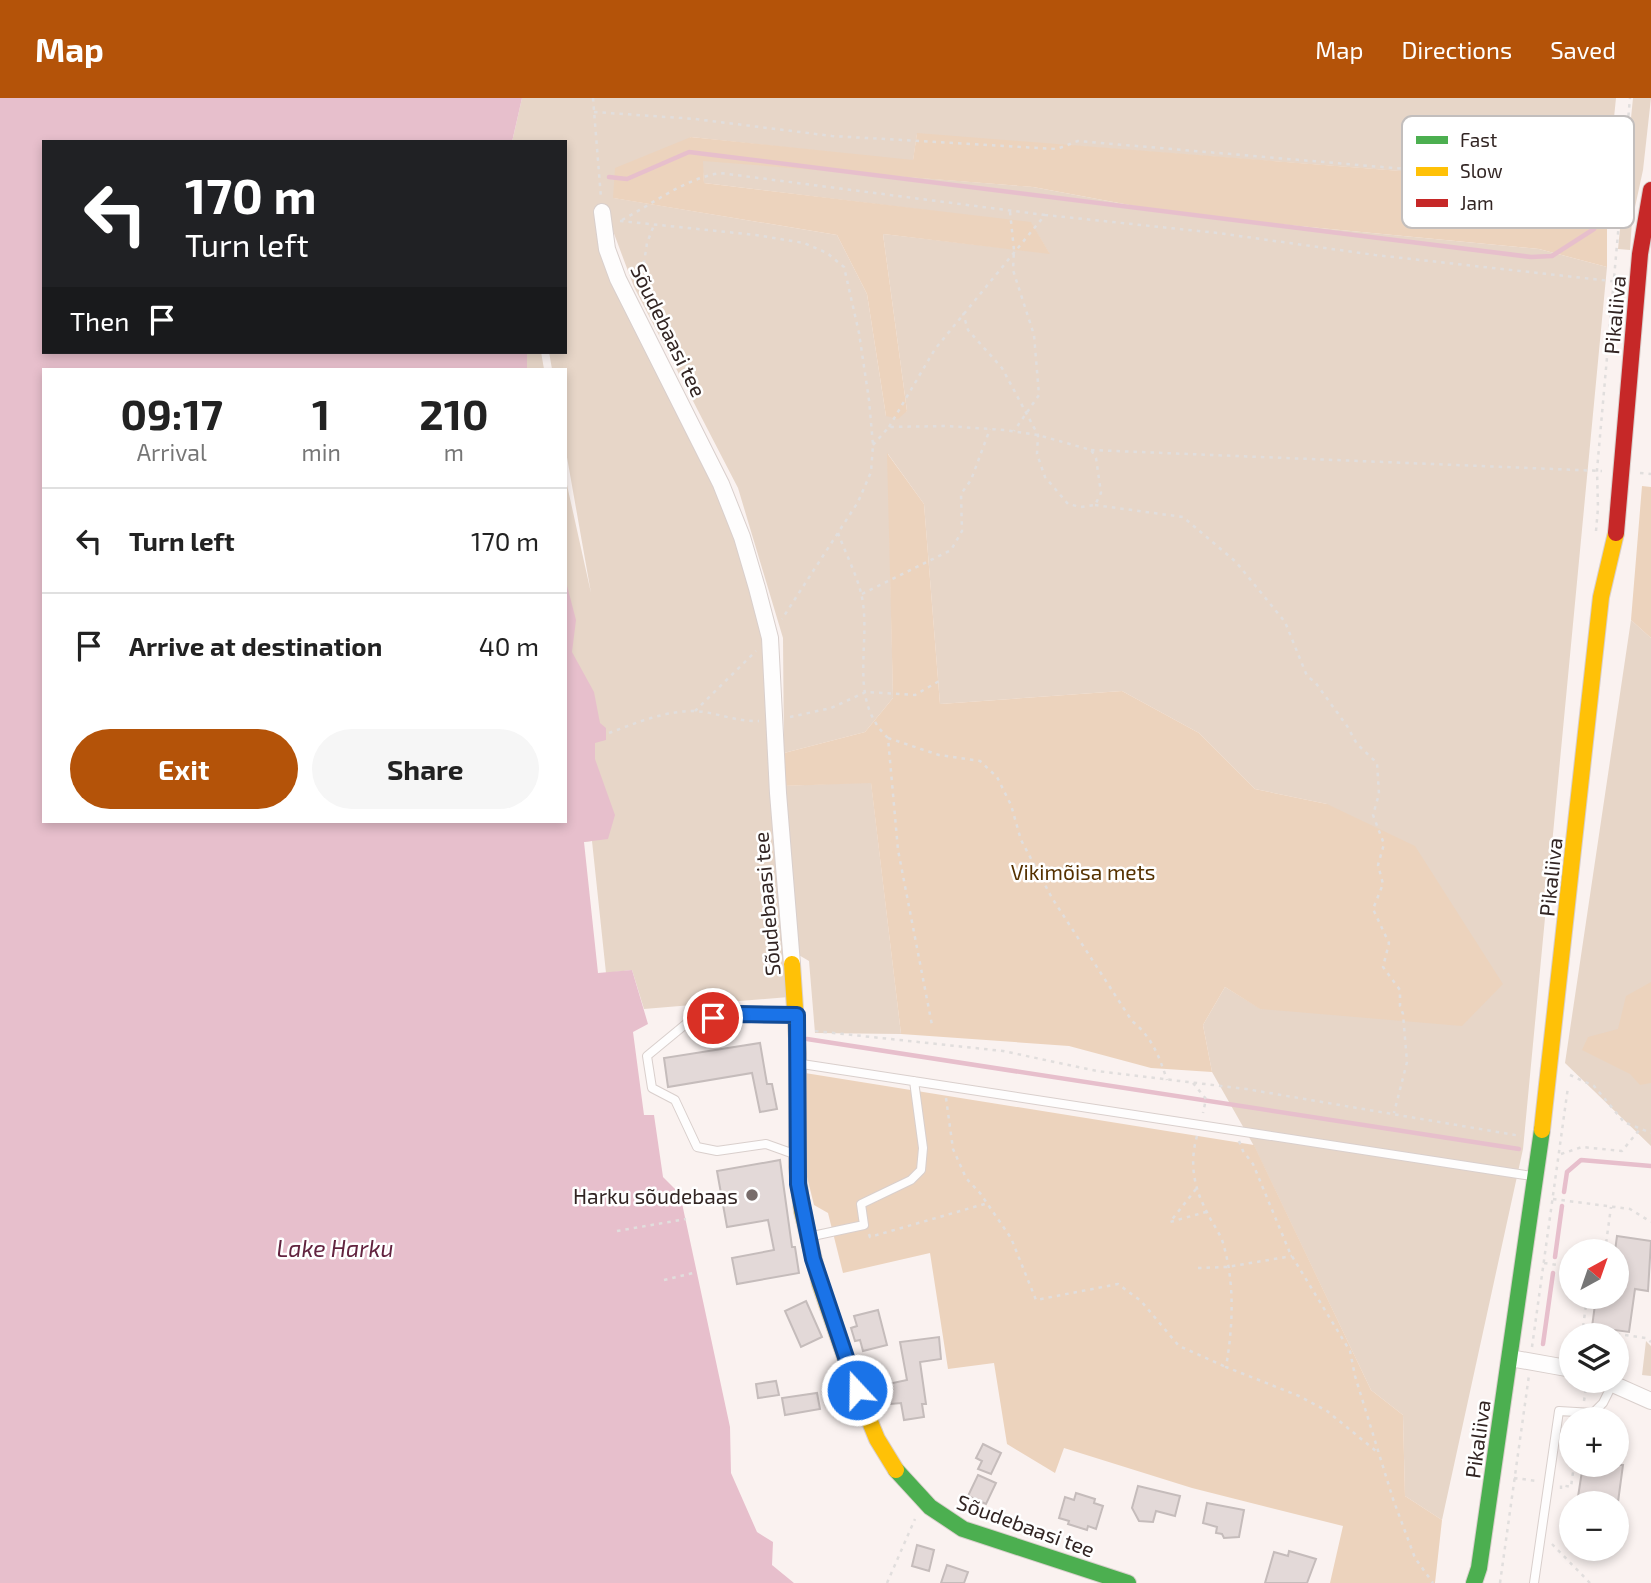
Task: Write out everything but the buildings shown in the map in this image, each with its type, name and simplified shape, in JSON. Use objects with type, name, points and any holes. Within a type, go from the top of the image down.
[{"type":"street","name":"Pikaliiva","points":[[1478,1578],[1549,1080],[1601,597],[1618,525],[1637,284],[1651,190]]},
{"type":"street","name":"Sõudebaasi tee","points":[[602,212],[607,249],[618,279],[721,484],[742,537],[770,638],[778,793],[798,1022],[798,1184],[813,1259],[873,1433],[903,1480],[926,1505],[963,1530],[1128,1583]]},
{"type":"street","points":[[1510,1358],[1559,1372]]},
{"type":"street","points":[[1629,1393],[1651,1401]]},
{"type":"lane","points":[[798,1022],[739,1014],[688,1023],[647,1056],[652,1088],[675,1100],[697,1147],[717,1151],[766,1144],[798,1155]]},
{"type":"lane","points":[[799,1063],[1535,1177]]},
{"type":"lane","points":[[808,1237],[864,1225],[862,1204],[911,1180],[923,1166],[914,1081]]},
{"type":"lane","points":[[1534,1583],[1559,1411],[1592,1413],[1599,1409],[1606,1393]]},
{"type":"path","points":[[593,98],[602,212]]},
{"type":"path","points":[[1627,116],[1629,98]]},
{"type":"path","points":[[594,112],[695,119],[832,136],[1057,149],[1078,141],[1402,169]]},
{"type":"path","points":[[605,229],[661,199],[677,186],[720,173],[1045,215],[1218,233],[1375,255],[1637,284]]},
{"type":"path","points":[[1010,210],[1013,270],[1034,335],[1039,395],[1014,431]]},
{"type":"path","points":[[873,445],[889,427],[935,349],[1045,215]]},
{"type":"path","points":[[621,221],[756,235],[804,243],[827,253],[844,267],[866,378],[873,445],[871,472],[858,502],[770,638],[695,711]]},
{"type":"path","points":[[636,314],[647,243],[654,225]]},
{"type":"path","points":[[1597,470],[1617,228]]},
{"type":"path","points":[[963,313],[968,330],[1002,368],[1038,435],[1037,454],[1045,477],[1068,504],[1082,508],[1095,505],[1183,517],[1236,562],[1285,621],[1307,676],[1315,682],[1357,744],[1377,764],[1378,794],[1373,816],[1384,844],[1378,865],[1383,884],[1373,909],[1389,943],[1383,967],[1400,990],[1407,1062],[1394,1113]]},
{"type":"path","points":[[889,427],[946,426],[1014,431],[1091,450],[1651,474]]},
{"type":"path","points":[[862,594],[951,551],[962,531],[961,494],[971,480],[989,429]]},
{"type":"path","points":[[1091,450],[1096,458],[1101,493],[1095,505]]},
{"type":"path","points":[[837,531],[862,594],[862,658],[867,702],[876,727],[888,738],[939,755],[980,761],[997,776],[1011,805],[1021,840],[1052,898],[1132,1021],[1143,1030],[1157,1050],[1167,1080]]},
{"type":"path","points":[[609,733],[662,715],[695,711],[741,721],[775,720],[831,708],[866,692],[915,695],[941,680]]},
{"type":"path","points":[[888,738],[898,850],[932,1025]]},
{"type":"path","points":[[798,1022],[1003,1051],[1097,1071],[1246,1088],[1527,1138]]},
{"type":"path","points":[[1560,1071],[1594,1086],[1625,1122],[1651,1133]]},
{"type":"path","points":[[1193,1083],[1206,1101]]},
{"type":"path","points":[[944,1086],[953,1149],[966,1178],[988,1203],[1011,1238],[1036,1300],[1118,1284],[1141,1301],[1179,1346],[1327,1410],[1376,1451]]},
{"type":"path","points":[[1200,1125],[1194,1149],[1196,1189],[1223,1241],[1232,1291],[1226,1367]]},
{"type":"path","points":[[1560,1154],[1582,1147],[1622,1151],[1640,1129]]},
{"type":"path","points":[[1235,1131],[1242,1151],[1253,1164],[1292,1256],[1350,1351],[1376,1451],[1415,1558],[1433,1583]]},
{"type":"path","points":[[1196,1189],[1170,1222],[1206,1212]]},
{"type":"path","points":[[1553,1199],[1630,1209],[1651,1222]]},
{"type":"path","points":[[864,1225],[870,1237],[988,1203]]},
{"type":"path","points":[[1607,1239],[1611,1206]]},
{"type":"path","points":[[617,1231],[686,1219]]},
{"type":"path","points":[[1198,1268],[1227,1267],[1292,1256]]},
{"type":"path","points":[[1544,1264],[1559,1266]]},
{"type":"path","points":[[664,1280],[697,1272]]},
{"type":"path","points":[[1629,1336],[1646,1338],[1651,1342]]},
{"type":"path","points":[[1560,1491],[1561,1485],[1571,1487],[1572,1477]]},
{"type":"path","points":[[887,1583],[917,1514],[926,1505]]},
{"type":"path","points":[[1552,1543],[1590,1583]]},
{"type":"shaded area","points":[[522,98],[1616,98],[1614,116],[1402,116],[1402,171],[917,134],[913,161],[691,137],[614,198],[837,235],[867,294],[886,416],[907,411],[883,234],[1049,253],[1031,223],[704,183],[702,160],[1033,187],[1183,215],[1539,249],[1607,267],[1523,1149],[1442,1520],[1405,1496],[1403,1415],[1371,1390],[1254,1146],[1212,1072],[1203,1025],[1225,987],[1261,1009],[1327,804],[1255,789],[1199,733],[1122,691],[940,704],[924,504],[888,454],[893,698],[865,732],[784,753],[783,638],[738,488],[634,287],[610,223],[595,223],[619,299],[688,428],[736,538],[763,642],[789,997],[644,1009],[632,970],[606,973],[592,841],[584,842],[567,823],[567,485],[591,593],[567,457],[567,368],[552,368],[549,354],[567,354],[567,140],[512,140]]},
{"type":"shaded area","points":[[1633,98],[1651,98],[1643,170],[1634,212],[1634,116],[1631,116]]},
{"type":"shaded area","points":[[1620,228],[1632,228],[1630,250],[1618,249]]},
{"type":"shaded area","points":[[493,354],[541,354],[544,368],[495,368]]},
{"type":"shaded area","points":[[1631,620],[1651,638],[1651,1146],[1565,1063]]},
{"type":"shaded area","points":[[871,782],[901,1034],[815,1033],[809,961],[797,954],[783,786]]},
{"type":"shaded area","points":[[1646,1341],[1651,1346],[1651,1376],[1642,1375]]},
{"type":"green space","points":[[917,133],[1402,171],[1402,228],[1607,228],[1607,267],[1539,249],[1183,215],[1033,187],[703,161],[704,183],[1031,222],[1050,254],[883,234],[907,411],[898,419],[886,416],[867,294],[837,235],[613,198],[615,168],[691,137],[913,160]]},
{"type":"green space","name":"Vikimõisa mets","points":[[887,453],[924,504],[940,704],[1122,691],[1199,733],[1255,789],[1327,804],[1415,846],[1503,984],[1462,1026],[1260,1009],[1225,987],[1203,1025],[1212,1072],[1151,1068],[1069,1046],[901,1034],[871,783],[783,786],[784,753],[865,732],[893,698]]},
{"type":"green space","points":[[1642,486],[1651,487],[1651,638],[1631,620]]},
{"type":"green space","points":[[1651,982],[1651,1083],[1640,1085],[1630,1074],[1582,1050],[1588,1037],[1618,1029],[1626,996]]},
{"type":"green space","points":[[805,1073],[1254,1145],[1371,1390],[1403,1415],[1405,1496],[1442,1520],[1435,1583],[1330,1583],[1343,1526],[1192,1488],[1064,1448],[1055,1473],[1007,1444],[994,1363],[948,1369],[930,1253],[843,1273],[828,1213],[814,1205],[806,1173]]},
{"type":"water","name":"Lake Harku","points":[[0,98],[522,98],[512,140],[42,140],[42,354],[527,354],[527,368],[42,368],[42,823],[567,823],[567,586],[576,620],[572,652],[594,692],[600,723],[606,728],[606,740],[595,743],[595,759],[615,815],[608,839],[584,842],[598,973],[632,970],[648,1024],[633,1032],[644,1115],[654,1115],[663,1177],[680,1194],[730,1427],[731,1473],[757,1532],[773,1542],[772,1565],[794,1583],[0,1583]]},
{"type":"waterway","points":[[609,177],[627,179],[689,152],[1531,257],[1552,256],[1594,229]]},
{"type":"waterway","points":[[807,1039],[1519,1149]]},
{"type":"waterway","points":[[1564,1192],[1567,1172],[1581,1160],[1651,1166]]},
{"type":"waterway","points":[[1555,1257],[1562,1206]]},
{"type":"waterway","points":[[1543,1344],[1553,1273]]},
{"type":"traffic: fast","points":[[1474,1583],[1479,1568],[1542,1130]]},
{"type":"traffic: fast","points":[[896,1470],[930,1507],[963,1529],[1128,1583]]},
{"type":"traffic: slow","points":[[1542,1130],[1601,597],[1616,533]]},
{"type":"traffic: slow","points":[[792,964],[798,1053],[797,1167],[802,1211],[820,1284],[853,1380],[877,1439],[896,1470]]},
{"type":"traffic: jam","points":[[1616,533],[1640,254],[1651,190]]},
{"type":"place","name":"Harku sõudebaas","points":[[752,1195]]},
{"type":"route","points":[[713,1018],[739,1014],[797,1015],[798,1184],[813,1259],[857,1390]]}]
